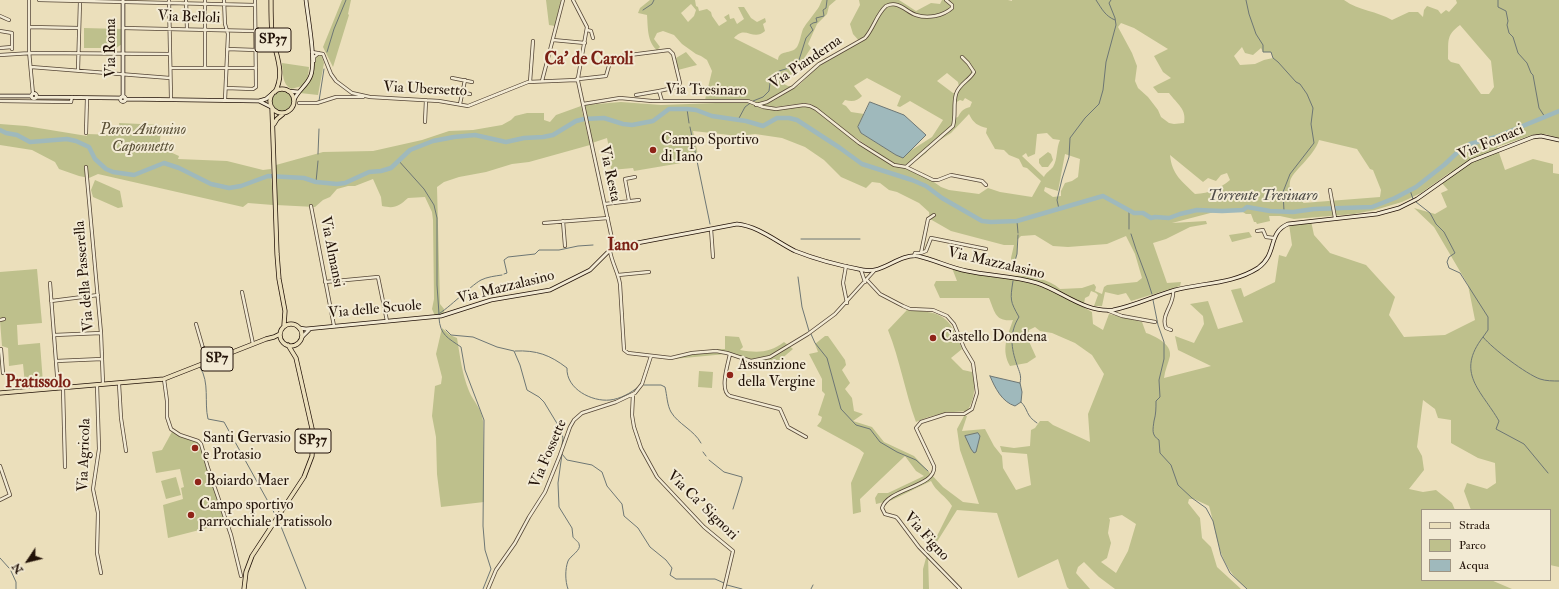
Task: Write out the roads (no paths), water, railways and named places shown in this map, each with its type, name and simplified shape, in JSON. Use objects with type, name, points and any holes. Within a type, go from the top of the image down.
[{"type":"main road","name":"SP37","points":[[271,0],[272,34],[279,62],[280,78],[287,91]]},
{"type":"main road","points":[[273,127],[276,119],[292,108],[297,93],[309,80],[313,64],[306,0]]},
{"type":"main road","name":"Via Roma","points":[[123,1],[123,98]]},
{"type":"main road","name":"SP37","points":[[273,93],[280,78]]},
{"type":"main road","points":[[0,96],[259,101],[266,99],[281,89],[297,93]]},
{"type":"main road","points":[[287,91],[292,95],[294,100]]},
{"type":"main road","points":[[273,93],[270,100],[273,127],[277,260],[285,311],[284,326],[281,329],[280,334],[281,341]]},
{"type":"main road","points":[[259,101],[279,113],[284,113]]},
{"type":"main road","name":"Via Fornaci","points":[[1417,199],[1464,165],[1475,159],[1533,137],[1541,136],[1559,140]]},
{"type":"main road","name":"Via Mazzalasino","points":[[441,316],[491,300],[553,289],[590,270],[614,248],[737,224],[746,226],[796,251],[861,270],[874,271],[902,258],[914,256],[966,271],[1032,282],[1045,286],[1094,309],[1108,310],[1121,308],[1173,291],[1220,282],[1254,270],[1268,259],[1274,238],[1279,230],[1288,224],[1385,212],[1405,206],[1417,199]]},
{"type":"main road","points":[[270,338],[281,341],[288,346],[297,344],[302,337],[300,328],[292,324],[285,311]]},
{"type":"main road","name":"Via delle Scuole","points":[[300,328],[311,329],[441,316]]},
{"type":"main road","points":[[284,326],[292,324]]},
{"type":"main road","name":"Via delle Scuole","points":[[302,337],[305,332],[311,329]]},
{"type":"main road","name":"SP7","points":[[0,393],[164,379],[280,334]]},
{"type":"main road","name":"SP37","points":[[244,589],[246,572],[251,558],[305,474],[310,462],[313,448],[312,426],[296,358],[297,344]]},
{"type":"main road","name":"SP37","points":[[288,346],[296,358]]},
{"type":"street","points":[[29,0],[30,53],[33,96]]},
{"type":"street","points":[[39,0],[186,2],[255,5]]},
{"type":"street","points":[[205,0],[205,68]]},
{"type":"street","points":[[224,0],[225,24],[227,31],[225,100]]},
{"type":"street","points":[[226,88],[253,89],[256,87],[255,0]]},
{"type":"street","points":[[542,81],[563,0]]},
{"type":"street","points":[[573,0],[586,24],[587,30],[578,80]]},
{"type":"street","name":"Via Pianderna","points":[[756,105],[767,102],[793,87],[819,64],[866,38],[874,21],[887,5],[895,3],[901,4],[916,15],[938,16],[952,8],[952,5],[946,0]]},
{"type":"street","points":[[78,70],[80,1]]},
{"type":"street","points":[[169,2],[171,99]]},
{"type":"street","points":[[186,2],[187,29]]},
{"type":"street","points":[[0,16],[9,20]]},
{"type":"street","points":[[29,27],[79,28]]},
{"type":"street","name":"Via Belloli","points":[[123,28],[255,31]]},
{"type":"street","points":[[587,30],[591,32],[593,38]]},
{"type":"street","points":[[0,31],[12,33],[12,55]]},
{"type":"street","points":[[553,40],[585,43]]},
{"type":"street","points":[[530,82],[533,41]]},
{"type":"street","points":[[0,48],[12,49]]},
{"type":"street","points":[[311,48],[316,52],[320,52]]},
{"type":"street","points":[[227,49],[256,50]]},
{"type":"street","name":"Via Ubersetto","points":[[299,103],[319,103],[336,97],[365,97],[426,100],[469,105],[530,82],[578,80],[606,76],[611,60],[616,56],[669,50],[674,54],[680,83],[677,87],[660,90]]},
{"type":"street","points":[[312,52],[320,52]]},
{"type":"street","points":[[313,64],[314,57],[320,52]]},
{"type":"street","name":"Via Ubersetto","points":[[320,52],[324,56],[329,70],[336,81],[352,93],[365,97]]},
{"type":"street","points":[[0,55],[30,53],[124,55],[170,54]]},
{"type":"street","points":[[906,167],[953,126],[955,118],[956,94],[962,84],[972,76],[974,72],[962,57]]},
{"type":"street","points":[[31,67],[170,78]]},
{"type":"street","points":[[170,68],[256,68]]},
{"type":"street","points":[[452,78],[472,82]]},
{"type":"street","points":[[460,104],[465,80]]},
{"type":"street","name":"Via Resta","points":[[578,80],[614,248]]},
{"type":"street","points":[[447,89],[470,94]]},
{"type":"street","points":[[636,95],[660,90],[662,101]]},
{"type":"street","points":[[0,101],[71,102],[72,97]]},
{"type":"street","points":[[86,133],[87,98]]},
{"type":"street","name":"Via Tresinaro","points":[[583,104],[620,98],[662,101],[751,102],[756,105],[776,109],[804,105],[810,106],[816,109],[858,143],[894,165],[906,167],[933,180],[938,180],[950,175],[982,181],[986,185]]},
{"type":"street","points":[[425,122],[426,100]]},
{"type":"street","name":"Via della Passerella","points":[[86,167],[101,333],[103,384]]},
{"type":"street","points":[[629,201],[625,179],[635,177]]},
{"type":"street","points":[[1330,190],[1336,218]]},
{"type":"street","points":[[605,204],[639,200]]},
{"type":"street","name":"Via Almansi","points":[[311,206],[334,326]]},
{"type":"street","points":[[921,253],[928,219],[934,215]]},
{"type":"street","points":[[544,223],[608,218]]},
{"type":"street","points":[[563,221],[565,246]]},
{"type":"street","points":[[711,228],[713,257]]},
{"type":"street","points":[[1258,231],[1263,230],[1266,237],[1274,238]]},
{"type":"street","points":[[914,256],[915,253],[926,251],[931,238],[986,250]]},
{"type":"street","points":[[610,251],[612,262],[618,275],[622,294],[624,349],[628,353],[671,358],[703,352],[720,352],[751,361],[777,355],[829,320],[847,303],[874,271]]},
{"type":"street","points":[[846,266],[843,283],[847,303]]},
{"type":"street","points":[[861,270],[866,281]]},
{"type":"street","points":[[618,275],[649,272]]},
{"type":"street","points":[[325,282],[378,277],[387,321]]},
{"type":"street","name":"Via Figno","points":[[866,281],[880,294],[903,306],[912,309],[933,310],[947,316],[954,324],[964,348],[973,363],[977,392],[972,409],[967,413],[946,414],[917,424],[916,428],[934,466],[933,473],[924,481],[884,501],[882,508],[885,514],[898,519],[919,547],[960,589]]},
{"type":"street","points":[[50,283],[50,301],[56,361],[61,388],[65,467]]},
{"type":"street","points":[[1161,321],[1164,319],[1174,295],[1173,291]]},
{"type":"street","points":[[242,292],[254,344]]},
{"type":"street","points":[[50,301],[98,295]]},
{"type":"street","points":[[1108,310],[1122,316],[1155,322]]},
{"type":"street","points":[[1164,319],[1166,328],[1171,330]]},
{"type":"street","points":[[196,324],[207,363]]},
{"type":"street","points":[[54,335],[101,333]]},
{"type":"street","points":[[3,373],[1,349],[5,349]]},
{"type":"street","points":[[730,354],[724,389],[727,394],[780,409],[788,427],[806,437]]},
{"type":"street","points":[[633,394],[642,384],[651,356]]},
{"type":"street","points":[[56,361],[102,359]]},
{"type":"street","points":[[164,379],[167,401],[167,417],[171,429],[180,435],[198,440],[201,444],[231,535],[241,576]]},
{"type":"street","points":[[119,384],[121,418],[126,451]]},
{"type":"street","name":"Via Agricola","points":[[96,385],[99,449],[93,485],[98,513],[98,553],[101,573]]},
{"type":"street","name":"Via Fossette","points":[[488,589],[499,566],[515,543],[545,492],[574,420],[582,413],[616,402],[633,394]]},
{"type":"street","name":"Via Ca' Signori","points":[[633,394],[632,415],[634,427],[641,448],[655,475],[704,527],[733,550],[724,589]]},
{"type":"street","points":[[0,468],[10,495],[0,500]]},
{"type":"water","points":[[870,102],[904,115],[926,135],[903,158],[861,133],[858,127]]},
{"type":"water","points":[[990,376],[1020,383],[1022,392],[1021,402],[1015,406],[1006,401],[997,390]]},
{"type":"water","points":[[978,433],[980,436],[976,452],[974,453],[965,436]]},
{"type":"waterway","points":[[327,52],[334,29],[346,0]]},
{"type":"waterway","points":[[643,10],[652,4],[654,0]]},
{"type":"waterway","points":[[738,120],[745,107],[753,101],[763,97],[769,91],[773,76],[779,71],[789,68],[799,60],[806,38],[813,30],[810,25],[817,22],[816,18],[824,16],[823,10],[826,8],[827,0]]},
{"type":"waterway","points":[[1096,0],[1106,14],[1115,20]]},
{"type":"waterway","points":[[1059,209],[1057,200],[1069,157],[1070,138],[1085,118],[1099,104],[1103,90],[1106,62],[1116,25],[1109,3],[1111,0]]},
{"type":"waterway","points":[[1246,0],[1256,34],[1263,45],[1263,52],[1271,52],[1273,58],[1296,82],[1300,84],[1307,94],[1313,108],[1311,124],[1314,143],[1290,174],[1283,192],[1284,211]]},
{"type":"waterway","points":[[1498,0],[1498,7],[1506,11],[1509,33],[1513,37],[1518,53],[1527,63],[1533,75],[1539,108],[1545,117]]},
{"type":"waterway","points":[[319,101],[324,69]]},
{"type":"waterway","name":"Torrente Tresinaro","points":[[0,130],[17,135],[30,142],[67,139],[76,141],[89,147],[95,159],[106,169],[113,172],[134,175],[164,163],[179,168],[211,184],[229,188],[241,186],[268,176],[304,178],[316,182],[337,184],[345,183],[369,172],[391,168],[410,150],[433,141],[475,135],[506,142],[524,138],[543,137],[553,135],[576,121],[584,119],[604,118],[623,124],[632,125],[653,121],[669,109],[696,110],[712,116],[746,121],[763,126],[777,118],[789,118],[797,120],[862,164],[926,186],[942,198],[982,221],[991,222],[1017,221],[1103,196],[1134,213],[1143,213],[1151,218],[1169,218],[1197,210],[1243,210],[1247,207],[1270,211],[1293,212],[1314,209],[1372,207],[1395,198],[1416,187],[1459,151],[1470,144],[1496,137],[1559,111]]},
{"type":"waterway","points":[[687,109],[689,123]]},
{"type":"waterway","points":[[690,127],[710,224]]},
{"type":"waterway","points":[[318,154],[319,129]]},
{"type":"waterway","points":[[398,160],[424,189],[434,205],[437,218],[437,285],[439,314]]},
{"type":"waterway","points":[[316,182],[318,161]]},
{"type":"waterway","points":[[1410,190],[1413,199]]},
{"type":"waterway","points":[[1416,202],[1430,213],[1436,224],[1444,232],[1455,253],[1449,257],[1447,262],[1449,268],[1460,273],[1488,317],[1488,330],[1483,337],[1518,367],[1542,380],[1559,381]]},
{"type":"waterway","points":[[1129,210],[1129,229]]},
{"type":"waterway","points":[[1017,221],[1018,233]]},
{"type":"waterway","points":[[1131,234],[1152,294]]},
{"type":"waterway","points":[[1012,271],[1017,254],[1018,235]]},
{"type":"waterway","points":[[801,239],[860,239]]},
{"type":"waterway","points":[[504,274],[507,273],[504,260],[508,257],[535,254],[539,250],[559,250],[593,245]]},
{"type":"waterway","points":[[436,315],[481,280],[488,277],[502,275]]},
{"type":"waterway","points":[[798,277],[802,307],[809,331]]},
{"type":"waterway","points":[[1013,281],[1011,292],[1012,300],[1019,317],[1012,335],[1012,347],[1021,378],[1020,383]]},
{"type":"waterway","points":[[1153,300],[1158,325],[1164,342],[1164,359],[1159,380],[1160,397],[1156,401],[1156,413],[1153,429],[1156,438],[1159,440],[1160,453],[1171,465],[1178,485],[1206,508],[1213,521],[1221,555],[1230,573],[1247,589]]},
{"type":"waterway","points":[[439,318],[441,328],[446,336],[461,347],[465,370],[484,420],[483,526],[485,550],[491,569],[483,589]]},
{"type":"waterway","points":[[446,330],[451,335],[473,337],[497,347],[514,351],[520,365],[527,390],[539,397],[544,402],[561,430],[563,438],[562,445]]},
{"type":"waterway","points":[[811,334],[815,343],[827,358],[841,409],[856,425],[870,429],[880,442],[897,452],[916,460],[928,471]]},
{"type":"waterway","points":[[1483,337],[1475,350],[1471,361],[1471,371],[1479,390],[1499,421],[1496,429],[1524,444],[1548,473]]},
{"type":"waterway","points":[[515,351],[530,351],[543,354],[555,360],[567,368],[568,375],[575,388],[581,393],[596,399],[610,400],[618,398],[638,387]]},
{"type":"waterway","points":[[200,367],[205,379],[208,419],[224,422],[276,516]]},
{"type":"waterway","points":[[644,385],[661,385],[665,387],[671,412],[698,438],[701,443]]},
{"type":"waterway","points":[[1021,402],[1029,415],[1037,423]]},
{"type":"waterway","points":[[703,452],[706,456]]},
{"type":"waterway","points":[[562,454],[567,460],[592,465],[602,472],[607,486],[622,504],[624,516],[638,528],[650,547],[666,560],[672,568],[670,575],[676,579],[715,579],[724,583]]},
{"type":"waterway","points":[[562,454],[558,483],[559,507],[572,528],[573,537],[578,542],[579,546],[567,564],[566,579],[568,589]]},
{"type":"waterway","points":[[709,460],[724,472],[742,477],[733,509]]},
{"type":"waterway","points":[[278,519],[306,589]]},
{"type":"waterway","points":[[0,558],[9,568]]},
{"type":"waterway","points":[[11,571],[16,582],[16,589]]},
{"type":"waterway","points":[[727,585],[742,589]]},
{"type":"waterway","points":[[811,589],[813,585]]},
{"type":"place","name":"Campo Sportivo di Iano","points":[[653,150]]},
{"type":"place","name":"Castello Dondena","points":[[933,338]]},
{"type":"place","name":"Assunzione della Vergine","points":[[730,375]]},
{"type":"place","name":"Santi Gervasio e Protasio","points":[[195,448]]},
{"type":"place","name":"Boiardo Maer","points":[[198,482]]},
{"type":"place","name":"Campo sportivo parrocchiale Pratissolo","points":[[191,515]]},
{"type":"district","name":"Ca' de Caroli","points":[[589,60]]},
{"type":"district","name":"Iano","points":[[623,246]]},
{"type":"district","name":"Pratissolo","points":[[38,383]]},
{"type":"park label","name":"Parco Antonino Caponnetto","points":[[143,140]]}]
